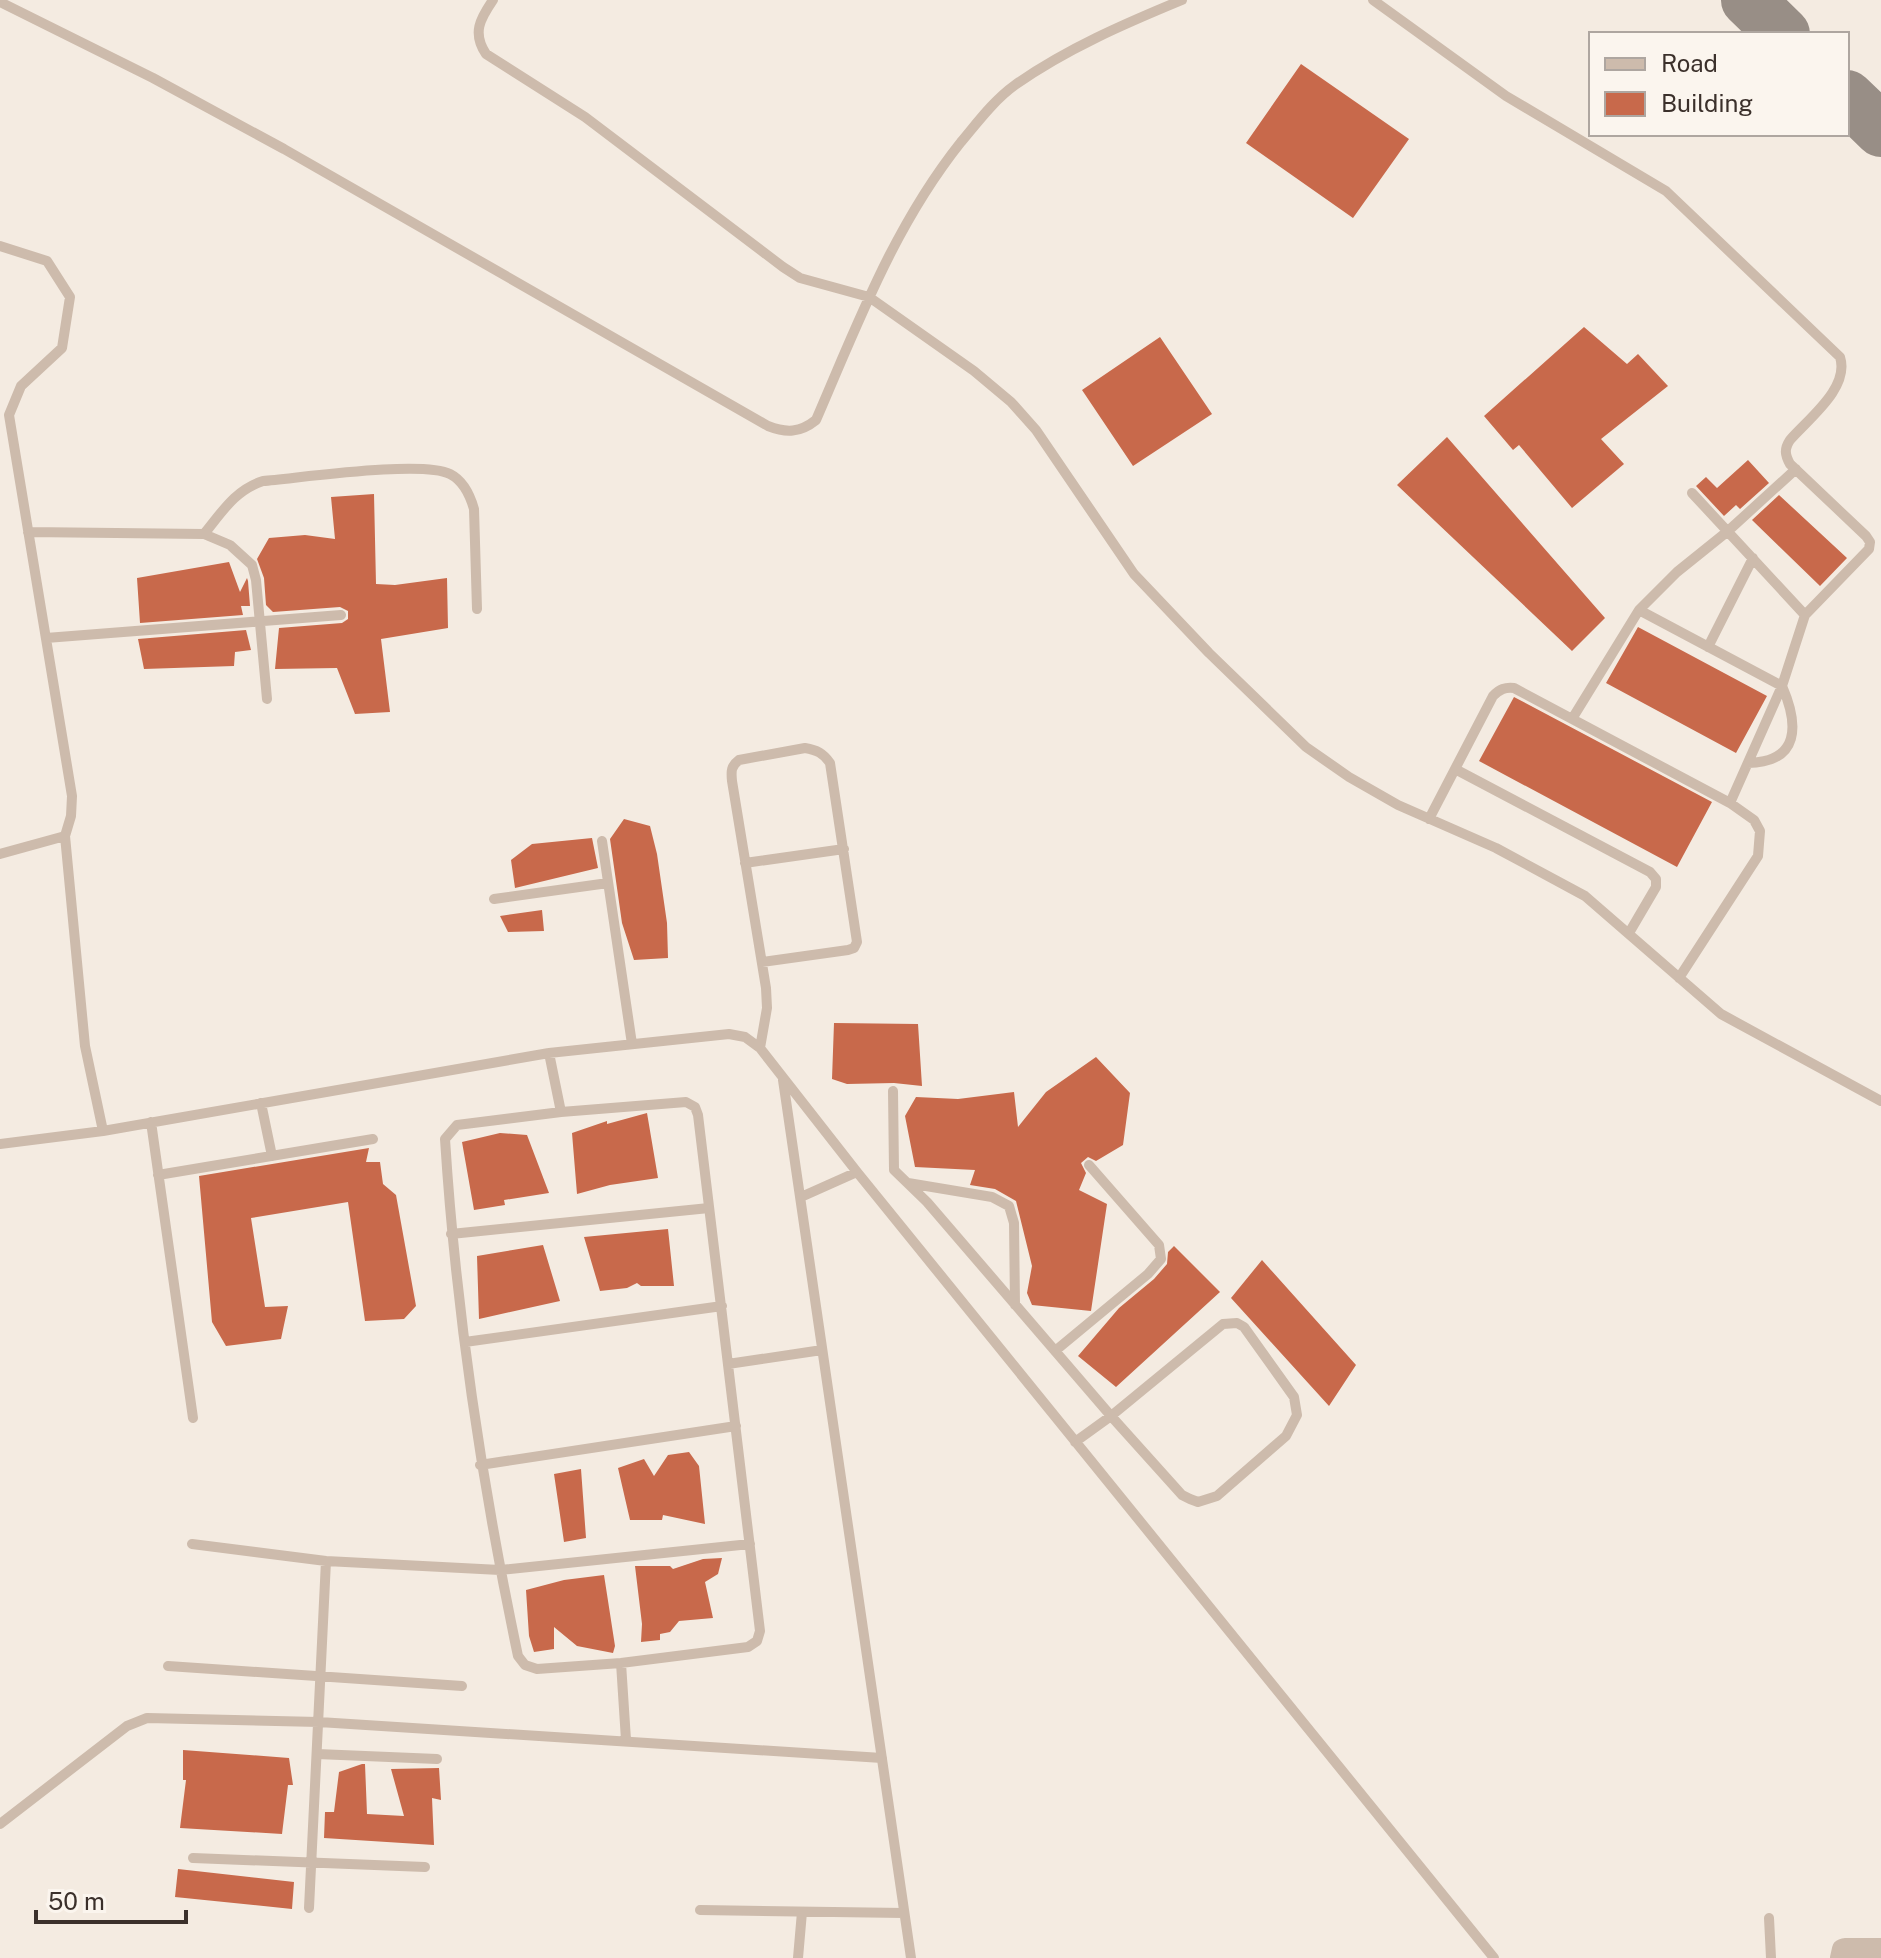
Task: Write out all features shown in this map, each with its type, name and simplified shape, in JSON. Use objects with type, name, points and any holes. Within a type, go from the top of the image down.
[{"type":"street","points":[[1840,1958],[1845,1948],[1881,1948]]},
{"type":"lane","points":[[493,0],[479,27],[478,42],[486,54],[585,117],[783,267],[800,278],[869,297],[974,371],[1011,402],[1036,430],[1134,574],[1209,653],[1306,747],[1349,777],[1398,805],[1496,848],[1585,896],[1721,1014],[1881,1101]]},
{"type":"lane","points":[[0,2],[245,128],[781,431],[794,431],[816,420],[904,224],[932,178],[976,124],[1012,87],[1056,59],[1110,31],[1182,0]]},
{"type":"lane","points":[[1373,0],[1506,96],[1666,191],[1840,357],[1843,366],[1838,384],[1786,447],[1786,456],[1870,542],[1863,556],[1805,615],[1782,686],[1730,803]]},
{"type":"lane","points":[[0,246],[47,261],[70,297],[62,348],[21,386],[4,416],[28,532],[72,796],[71,816],[65,836],[85,1046],[103,1131]]},
{"type":"lane","points":[[204,534],[235,496],[263,481],[361,471],[431,469],[450,474],[461,482],[470,495],[474,509],[477,609]]},
{"type":"lane","points":[[1572,719],[1639,610],[1677,572],[1796,469]]},
{"type":"lane","points":[[1692,493],[1805,615]]},
{"type":"lane","points":[[28,532],[204,534],[230,545],[252,565],[267,699]]},
{"type":"lane","points":[[1708,647],[1753,558]]},
{"type":"lane","points":[[1639,610],[1782,686],[1793,717],[1792,740],[1785,751],[1772,760],[1748,763]]},
{"type":"lane","points":[[46,638],[341,615]]},
{"type":"lane","points":[[1429,819],[1493,696],[1499,690],[1514,688],[1730,803],[1754,820],[1760,831],[1758,856],[1679,978]]},
{"type":"lane","points":[[760,1048],[767,1008],[732,781],[733,764],[739,760],[805,748],[824,754],[830,763],[858,934],[854,948],[762,962]]},
{"type":"lane","points":[[1455,769],[1650,872],[1656,879],[1656,887],[1629,933]]},
{"type":"lane","points":[[0,854],[65,836]]},
{"type":"lane","points":[[602,841],[632,1044]]},
{"type":"lane","points":[[745,863],[844,849]]},
{"type":"lane","points":[[494,899],[608,883]]},
{"type":"lane","points":[[0,1144],[103,1131],[549,1053],[729,1034],[745,1037],[760,1048],[1494,1958]]},
{"type":"lane","points":[[549,1053],[561,1112]]},
{"type":"lane","points":[[783,1078],[911,1958]]},
{"type":"lane","points":[[893,1091],[894,1170],[927,1202],[1111,1416],[1182,1495],[1198,1502],[1217,1496],[1286,1436],[1297,1415],[1297,1406],[1294,1397],[1244,1327],[1230,1322],[1223,1324],[1111,1416],[1075,1442]]},
{"type":"lane","points":[[686,1102],[695,1107],[760,1631],[757,1641],[748,1647],[621,1663],[537,1669],[525,1665],[518,1656],[480,1465],[451,1234],[445,1139],[457,1125],[561,1112],[686,1102]]},
{"type":"lane","points":[[261,1103],[272,1156]]},
{"type":"lane","points":[[151,1122],[193,1418]]},
{"type":"lane","points":[[158,1175],[373,1139]]},
{"type":"lane","points":[[1055,1351],[1148,1274],[1161,1259],[1159,1245],[1089,1165]]},
{"type":"lane","points":[[801,1197],[857,1172]]},
{"type":"lane","points":[[906,1182],[992,1197],[1009,1206],[1014,1223],[1015,1305]]},
{"type":"lane","points":[[451,1234],[709,1208]]},
{"type":"lane","points":[[465,1342],[722,1306]]},
{"type":"lane","points":[[728,1364],[822,1350]]},
{"type":"lane","points":[[480,1465],[736,1426]]},
{"type":"lane","points":[[192,1544],[326,1561],[500,1570],[750,1544]]},
{"type":"lane","points":[[309,1908],[326,1561]]},
{"type":"lane","points":[[621,1663],[626,1740]]},
{"type":"lane","points":[[168,1666],[462,1686]]},
{"type":"lane","points":[[0,1824],[127,1726],[147,1718],[319,1722],[882,1758]]},
{"type":"lane","points":[[317,1754],[437,1759]]},
{"type":"lane","points":[[193,1858],[425,1867]]},
{"type":"lane","points":[[700,1910],[904,1913]]},
{"type":"lane","points":[[798,1958],[802,1912]]},
{"type":"lane","points":[[1769,1918],[1771,1958]]},
{"type":"building","points":[[1301,64],[1409,139],[1353,218],[1246,143]]},
{"type":"building","points":[[1584,327],[1627,364],[1638,354],[1668,386],[1601,439],[1624,464],[1572,508],[1519,445],[1513,450],[1484,416]]},
{"type":"building","points":[[1160,337],[1212,414],[1133,466],[1082,390]]},
{"type":"building","points":[[1447,437],[1605,618],[1572,651],[1397,485]]},
{"type":"building","points":[[1748,460],[1769,483],[1740,509],[1736,505],[1724,516],[1696,486],[1706,477],[1717,488]]},
{"type":"building","points":[[374,494],[376,584],[395,585],[447,578],[448,628],[381,639],[390,712],[355,714],[337,668],[275,669],[279,628],[342,623],[348,619],[348,611],[340,607],[273,612],[266,605],[264,578],[257,559],[269,538],[305,535],[335,539],[331,497]]},
{"type":"building","points":[[1779,495],[1847,558],[1820,586],[1752,520]]},
{"type":"building","points":[[229,562],[240,592],[247,578],[248,581],[250,606],[241,606],[243,615],[140,623],[137,578]]},
{"type":"building","points":[[1638,627],[1767,696],[1736,753],[1606,683]]},
{"type":"building","points":[[246,630],[251,650],[235,652],[234,666],[144,669],[138,639]]},
{"type":"building","points":[[1514,697],[1712,802],[1677,867],[1479,761]]},
{"type":"building","points":[[624,819],[650,826],[667,923],[668,958],[634,960],[622,923],[610,839]]},
{"type":"building","points":[[592,838],[598,868],[515,888],[511,860],[532,844]]},
{"type":"building","points":[[542,910],[544,931],[508,932],[500,916]]},
{"type":"building","points":[[834,1023],[918,1024],[922,1086],[847,1084],[832,1079]]},
{"type":"building","points":[[1096,1057],[1130,1093],[1123,1145],[1096,1161],[1088,1157],[1081,1163],[1086,1173],[1079,1190],[1107,1204],[1091,1311],[1032,1305],[1027,1293],[1032,1266],[1016,1201],[995,1189],[970,1185],[975,1170],[915,1167],[905,1116],[916,1097],[958,1099],[1014,1092],[1018,1127],[1046,1092]]},
{"type":"building","points":[[647,1113],[658,1178],[610,1185],[577,1194],[572,1133],[607,1121],[607,1124]]},
{"type":"building","points":[[500,1133],[527,1135],[549,1193],[504,1200],[505,1205],[474,1210],[462,1142]]},
{"type":"building","points":[[369,1148],[366,1162],[380,1162],[383,1184],[396,1195],[416,1306],[404,1319],[365,1321],[348,1202],[251,1218],[265,1307],[288,1306],[281,1339],[226,1346],[212,1322],[199,1176]]},
{"type":"building","points":[[668,1229],[674,1286],[641,1286],[637,1283],[627,1288],[600,1291],[584,1237]]},
{"type":"building","points":[[543,1245],[560,1301],[479,1319],[477,1256]]},
{"type":"building","points":[[1174,1246],[1220,1292],[1116,1387],[1078,1356],[1119,1308],[1154,1279],[1167,1264],[1168,1252]]},
{"type":"building","points":[[1262,1260],[1356,1365],[1329,1406],[1231,1298]]},
{"type":"building","points":[[689,1452],[699,1466],[705,1524],[663,1515],[662,1520],[630,1520],[618,1468],[644,1459],[654,1476],[668,1455]]},
{"type":"building","points":[[581,1469],[586,1538],[564,1542],[554,1474]]},
{"type":"building","points":[[722,1558],[718,1574],[705,1582],[713,1618],[679,1621],[670,1632],[660,1634],[660,1640],[641,1642],[642,1624],[635,1566],[670,1566],[673,1569],[703,1559]]},
{"type":"building","points":[[604,1575],[615,1646],[613,1653],[577,1646],[554,1627],[554,1649],[534,1652],[529,1636],[526,1590],[564,1580]]},
{"type":"building","points":[[183,1750],[289,1758],[293,1785],[288,1785],[282,1834],[180,1828],[186,1780],[183,1780]]},
{"type":"building","points":[[365,1764],[367,1814],[404,1816],[391,1769],[439,1768],[441,1800],[432,1798],[434,1845],[324,1838],[325,1812],[334,1812],[339,1772]]},
{"type":"building","points":[[178,1869],[294,1882],[292,1909],[175,1897]]},
{"type":"taxiway","points":[[1748,0],[1781,32]]},
{"type":"taxiway","points":[[1849,99],[1881,130]]}]
